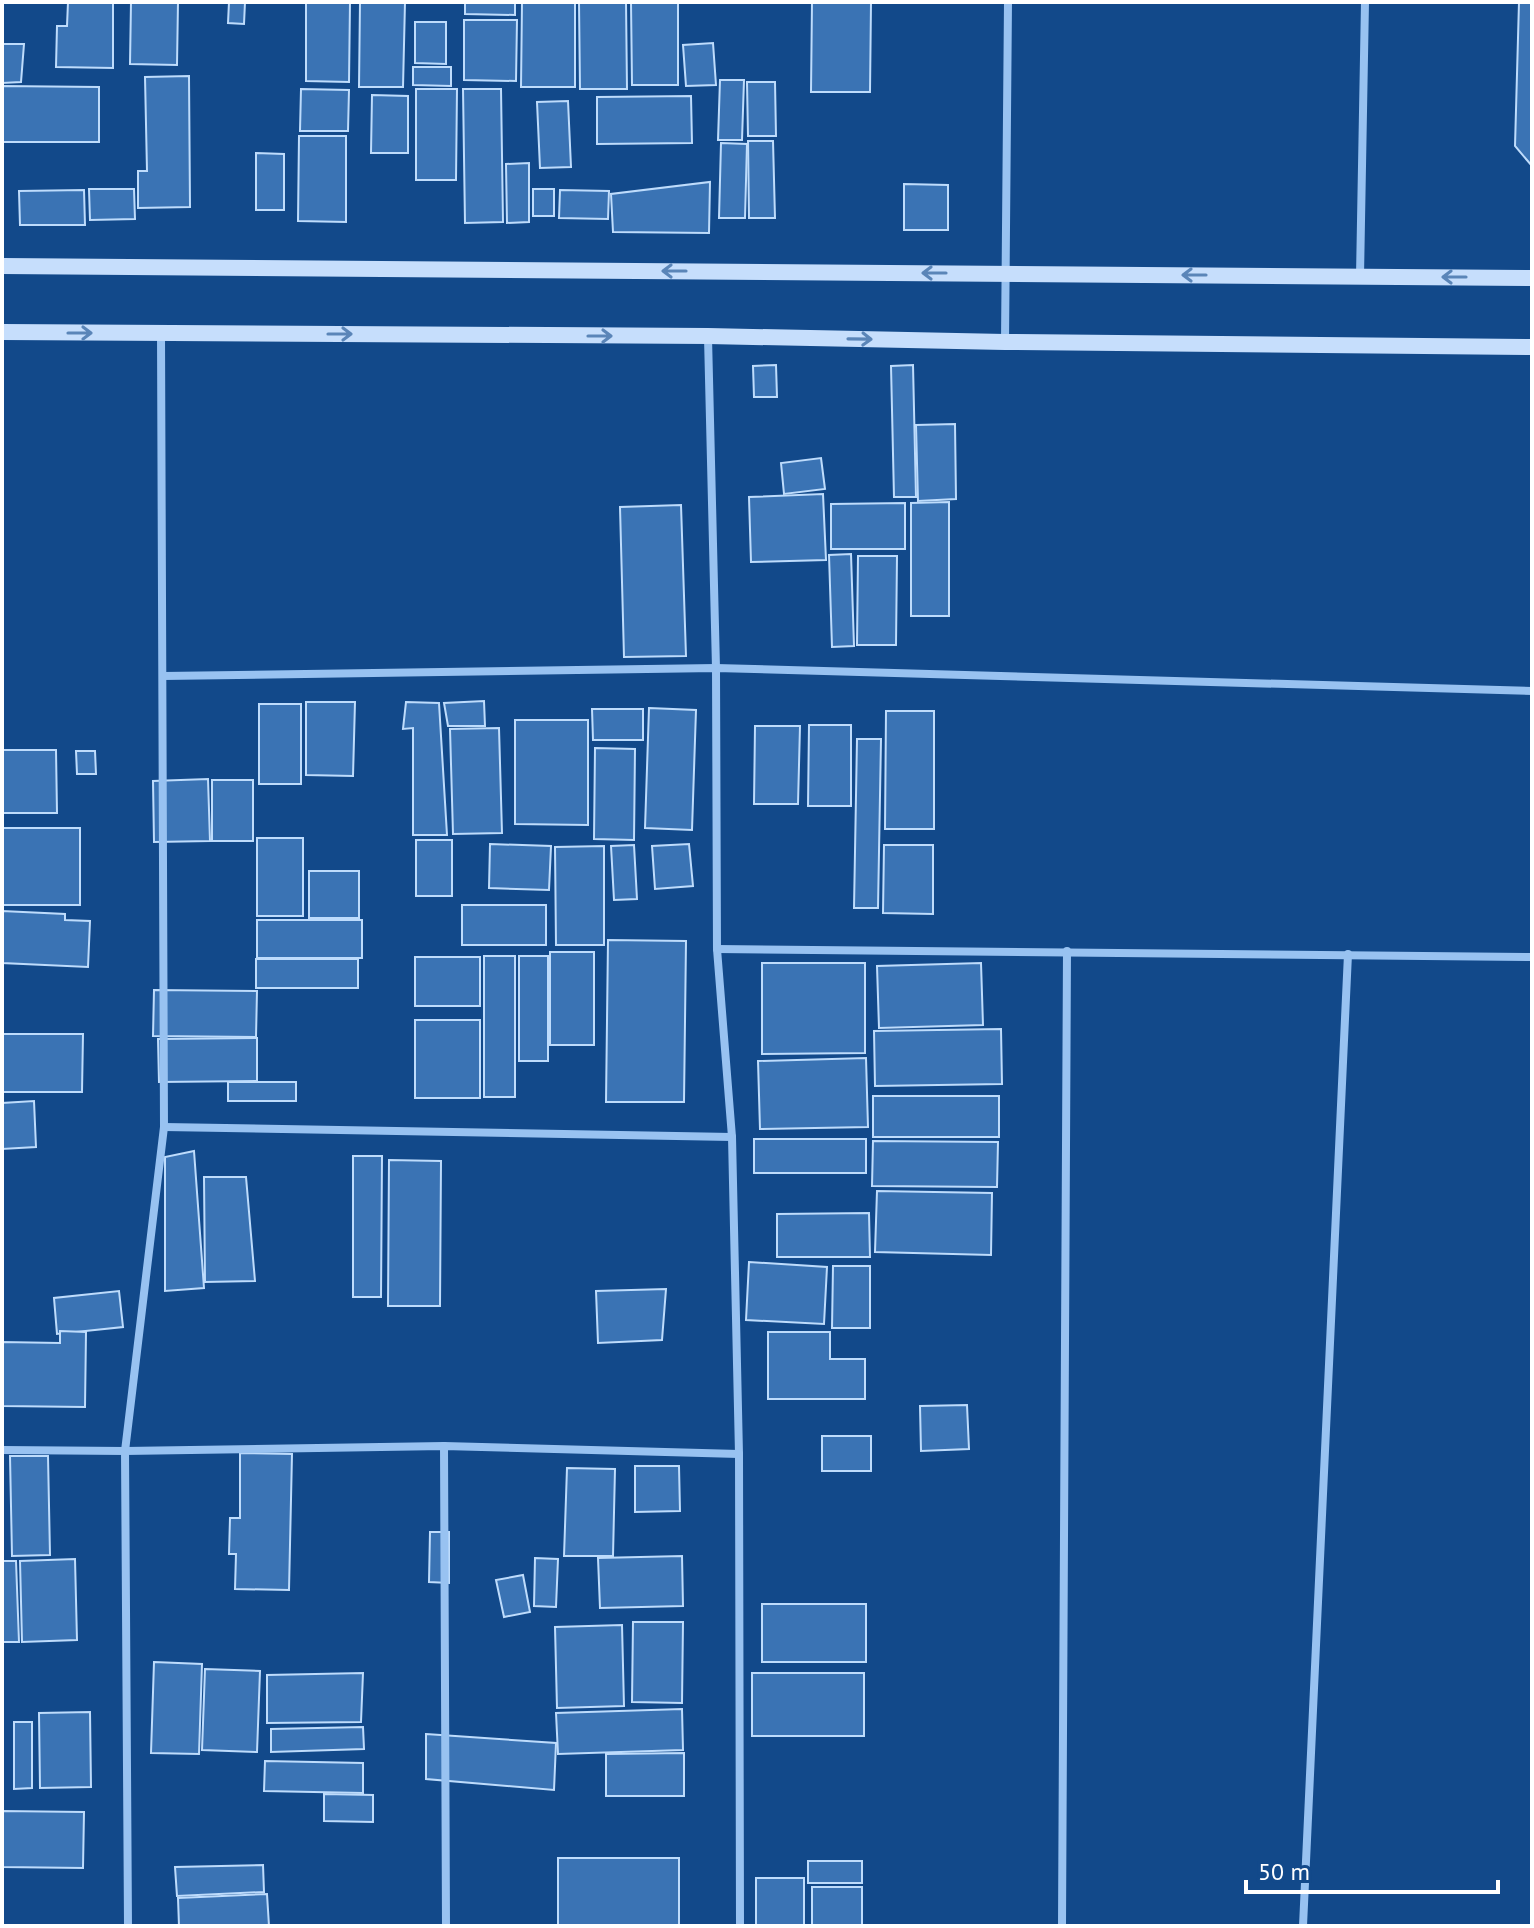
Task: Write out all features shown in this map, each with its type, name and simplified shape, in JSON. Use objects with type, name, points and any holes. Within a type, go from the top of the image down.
[{"type":"street","points":[[1005,342],[1008,2]]},
{"type":"street","points":[[1360,276],[1365,2]]},
{"type":"street","points":[[2,266],[1532,278]]},
{"type":"street","points":[[2,332],[708,336],[1532,347]]},
{"type":"street","points":[[128,1926],[125,1451],[164,1127],[161,334]]},
{"type":"street","points":[[708,336],[716,668],[717,949],[732,1137],[739,1454],[740,1926]]},
{"type":"street","points":[[163,676],[716,668],[1532,691]]},
{"type":"street","points":[[717,949],[1532,957]]},
{"type":"street","points":[[1062,1926],[1067,951]]},
{"type":"street","points":[[1303,1926],[1348,954]]},
{"type":"street","points":[[164,1127],[732,1137]]},
{"type":"street","points":[[2,1450],[444,1446],[739,1454]]},
{"type":"street","points":[[444,1446],[446,1926]]},
{"type":"building","points":[[68,2],[113,2],[113,68],[56,67],[57,26],[67,26]]},
{"type":"building","points":[[131,2],[178,2],[177,65],[130,64]]},
{"type":"building","points":[[229,2],[245,2],[244,24],[228,23]]},
{"type":"building","points":[[306,2],[350,2],[349,82],[306,81]]},
{"type":"building","points":[[360,2],[405,2],[403,87],[359,87]]},
{"type":"building","points":[[465,2],[515,2],[515,15],[465,14]]},
{"type":"building","points":[[522,2],[575,2],[575,87],[521,87]]},
{"type":"building","points":[[579,2],[626,2],[627,89],[580,89]]},
{"type":"building","points":[[631,2],[678,2],[678,85],[632,85]]},
{"type":"building","points":[[812,2],[871,2],[870,92],[811,92]]},
{"type":"building","points":[[1519,2],[1532,2],[1532,166],[1515,146]]},
{"type":"building","points":[[464,20],[517,20],[516,81],[464,80]]},
{"type":"building","points":[[415,22],[446,22],[446,64],[415,63]]},
{"type":"building","points":[[713,43],[716,85],[686,86],[683,45]]},
{"type":"building","points":[[2,44],[24,44],[21,82],[2,83]]},
{"type":"building","points":[[413,67],[451,67],[451,86],[413,85]]},
{"type":"building","points":[[189,76],[190,207],[138,208],[138,171],[147,171],[145,77]]},
{"type":"building","points":[[720,80],[744,80],[742,140],[718,140]]},
{"type":"building","points":[[747,82],[775,82],[776,136],[748,136]]},
{"type":"building","points":[[2,86],[99,87],[99,142],[2,142]]},
{"type":"building","points":[[301,89],[349,90],[348,131],[300,131]]},
{"type":"building","points":[[416,89],[457,89],[456,180],[416,180]]},
{"type":"building","points":[[463,89],[501,89],[503,222],[465,223]]},
{"type":"building","points":[[372,95],[408,96],[408,153],[371,153]]},
{"type":"building","points":[[691,96],[692,143],[597,144],[597,97]]},
{"type":"building","points":[[568,101],[571,167],[540,168],[537,102]]},
{"type":"building","points":[[299,136],[346,136],[346,222],[298,221]]},
{"type":"building","points":[[748,141],[773,141],[775,218],[749,218]]},
{"type":"building","points":[[721,143],[747,144],[745,218],[719,218]]},
{"type":"building","points":[[256,153],[284,154],[284,210],[256,210]]},
{"type":"building","points":[[529,163],[529,222],[507,223],[506,164]]},
{"type":"building","points":[[710,182],[709,233],[613,232],[611,194]]},
{"type":"building","points":[[904,184],[948,185],[948,230],[904,230]]},
{"type":"building","points":[[89,189],[134,189],[135,219],[90,220]]},
{"type":"building","points":[[533,189],[554,189],[554,216],[533,216]]},
{"type":"building","points":[[84,190],[85,225],[20,225],[19,191]]},
{"type":"building","points":[[560,190],[609,191],[608,219],[559,218]]},
{"type":"building","points":[[776,365],[777,397],[754,397],[753,366]]},
{"type":"building","points":[[913,365],[916,497],[894,497],[891,366]]},
{"type":"building","points":[[955,424],[956,499],[918,501],[916,425]]},
{"type":"building","points":[[821,458],[825,489],[784,494],[781,463]]},
{"type":"building","points":[[823,494],[826,560],[751,562],[749,497]]},
{"type":"building","points":[[949,502],[949,616],[911,616],[911,503]]},
{"type":"building","points":[[905,503],[905,549],[831,549],[831,504]]},
{"type":"building","points":[[681,505],[686,656],[624,657],[620,507]]},
{"type":"building","points":[[851,554],[854,646],[832,647],[829,555]]},
{"type":"building","points":[[858,556],[897,556],[896,645],[857,645]]},
{"type":"building","points":[[484,701],[485,726],[448,726],[444,703]]},
{"type":"building","points":[[306,702],[355,702],[353,776],[306,775]]},
{"type":"building","points":[[406,702],[439,703],[447,835],[413,835],[413,728],[403,729]]},
{"type":"building","points":[[259,704],[301,704],[301,784],[259,784]]},
{"type":"building","points":[[649,708],[696,710],[692,830],[645,828]]},
{"type":"building","points":[[592,709],[643,709],[643,740],[593,740]]},
{"type":"building","points":[[886,711],[934,711],[934,829],[885,829]]},
{"type":"building","points":[[515,720],[588,720],[588,825],[515,824]]},
{"type":"building","points":[[809,725],[851,725],[851,806],[808,806]]},
{"type":"building","points":[[755,726],[800,726],[798,804],[754,804]]},
{"type":"building","points":[[499,728],[502,833],[453,834],[450,729]]},
{"type":"building","points":[[857,739],[881,739],[878,908],[854,908]]},
{"type":"building","points":[[595,748],[635,749],[634,840],[594,839]]},
{"type":"building","points":[[2,750],[56,750],[57,813],[2,813]]},
{"type":"building","points":[[76,751],[95,751],[96,774],[77,774]]},
{"type":"building","points":[[208,779],[210,841],[154,842],[153,781]]},
{"type":"building","points":[[212,780],[253,780],[253,841],[212,841]]},
{"type":"building","points":[[2,828],[80,828],[80,905],[2,905]]},
{"type":"building","points":[[257,838],[303,838],[303,916],[257,916]]},
{"type":"building","points":[[416,840],[452,840],[452,896],[416,896]]},
{"type":"building","points":[[490,844],[551,846],[549,890],[489,888]]},
{"type":"building","points":[[689,844],[693,886],[655,889],[652,846]]},
{"type":"building","points":[[634,845],[637,899],[614,900],[611,846]]},
{"type":"building","points":[[884,845],[933,845],[933,914],[883,913]]},
{"type":"building","points":[[604,846],[604,945],[556,945],[555,847]]},
{"type":"building","points":[[309,871],[359,871],[359,918],[309,918]]},
{"type":"building","points":[[462,905],[546,905],[546,945],[462,945]]},
{"type":"building","points":[[2,911],[65,914],[65,920],[90,921],[88,967],[2,963]]},
{"type":"building","points":[[257,920],[362,920],[362,958],[257,958]]},
{"type":"building","points":[[608,940],[686,941],[684,1102],[606,1102]]},
{"type":"building","points":[[550,952],[594,952],[594,1045],[550,1045]]},
{"type":"building","points":[[484,956],[515,956],[515,1097],[484,1097]]},
{"type":"building","points":[[519,956],[548,956],[548,1061],[519,1061]]},
{"type":"building","points":[[415,957],[480,957],[480,1006],[415,1006]]},
{"type":"building","points":[[256,959],[358,959],[358,988],[256,988]]},
{"type":"building","points":[[762,963],[865,963],[865,1053],[762,1054]]},
{"type":"building","points":[[981,963],[983,1025],[879,1028],[877,966]]},
{"type":"building","points":[[154,990],[257,991],[256,1037],[153,1036]]},
{"type":"building","points":[[415,1020],[480,1020],[480,1098],[415,1098]]},
{"type":"building","points":[[1001,1029],[1002,1084],[875,1086],[874,1031]]},
{"type":"building","points":[[2,1034],[83,1034],[82,1092],[2,1092]]},
{"type":"building","points":[[257,1038],[257,1081],[159,1082],[158,1039]]},
{"type":"building","points":[[866,1058],[868,1127],[760,1129],[758,1061]]},
{"type":"building","points":[[228,1082],[296,1082],[296,1101],[228,1101]]},
{"type":"building","points":[[873,1096],[999,1096],[999,1137],[873,1137]]},
{"type":"building","points":[[34,1101],[36,1147],[2,1149],[2,1103]]},
{"type":"building","points":[[754,1139],[866,1139],[866,1173],[754,1173]]},
{"type":"building","points":[[873,1141],[998,1142],[997,1187],[872,1186]]},
{"type":"building","points":[[194,1151],[204,1288],[165,1291],[165,1157]]},
{"type":"building","points":[[353,1156],[382,1156],[381,1297],[353,1297]]},
{"type":"building","points":[[389,1160],[441,1161],[440,1306],[388,1306]]},
{"type":"building","points":[[204,1177],[246,1177],[255,1281],[205,1282]]},
{"type":"building","points":[[877,1191],[992,1193],[991,1255],[875,1252]]},
{"type":"building","points":[[869,1213],[870,1257],[777,1257],[777,1214]]},
{"type":"building","points":[[749,1262],[827,1267],[824,1324],[746,1320]]},
{"type":"building","points":[[833,1266],[870,1266],[870,1328],[832,1328]]},
{"type":"building","points":[[666,1289],[662,1340],[598,1343],[596,1291]]},
{"type":"building","points":[[119,1291],[123,1327],[57,1334],[54,1298]]},
{"type":"building","points":[[60,1331],[86,1332],[85,1407],[2,1406],[2,1342],[60,1343]]},
{"type":"building","points":[[768,1332],[830,1332],[830,1359],[865,1359],[865,1399],[768,1399]]},
{"type":"building","points":[[967,1405],[969,1449],[921,1451],[920,1406]]},
{"type":"building","points":[[822,1436],[871,1436],[871,1471],[822,1471]]},
{"type":"building","points":[[240,1453],[292,1454],[289,1590],[235,1589],[236,1554],[229,1554],[230,1518],[240,1518]]},
{"type":"building","points":[[10,1456],[48,1456],[50,1555],[12,1556]]},
{"type":"building","points":[[635,1466],[679,1466],[680,1511],[635,1512]]},
{"type":"building","points":[[567,1468],[615,1469],[613,1556],[564,1556]]},
{"type":"building","points":[[430,1532],[449,1532],[449,1583],[429,1582]]},
{"type":"building","points":[[682,1556],[683,1606],[600,1608],[598,1558]]},
{"type":"building","points":[[535,1558],[558,1559],[556,1607],[534,1606]]},
{"type":"building","points":[[75,1559],[77,1640],[22,1642],[20,1561]]},
{"type":"building","points":[[2,1561],[16,1561],[19,1642],[2,1642]]},
{"type":"building","points":[[523,1575],[530,1612],[504,1617],[496,1580]]},
{"type":"building","points":[[762,1604],[866,1604],[866,1662],[762,1662]]},
{"type":"building","points":[[633,1622],[683,1622],[682,1703],[632,1702]]},
{"type":"building","points":[[622,1625],[624,1706],[557,1708],[555,1627]]},
{"type":"building","points":[[154,1662],[202,1664],[199,1754],[151,1753]]},
{"type":"building","points":[[205,1669],[260,1671],[257,1752],[202,1750]]},
{"type":"building","points":[[363,1673],[361,1722],[267,1723],[267,1675]]},
{"type":"building","points":[[752,1673],[864,1673],[864,1736],[752,1736]]},
{"type":"building","points":[[682,1709],[683,1750],[558,1754],[556,1713]]},
{"type":"building","points":[[90,1712],[91,1787],[40,1788],[39,1713]]},
{"type":"building","points":[[14,1722],[32,1722],[32,1788],[14,1789]]},
{"type":"building","points":[[363,1727],[364,1749],[271,1752],[271,1729]]},
{"type":"building","points":[[426,1734],[556,1743],[554,1790],[426,1779]]},
{"type":"building","points":[[684,1753],[684,1796],[606,1796],[606,1754]]},
{"type":"building","points":[[265,1761],[363,1763],[363,1793],[264,1791]]},
{"type":"building","points":[[324,1794],[373,1795],[373,1822],[324,1821]]},
{"type":"building","points":[[2,1811],[84,1812],[83,1868],[2,1867]]},
{"type":"building","points":[[558,1858],[679,1858],[679,1926],[558,1926]]},
{"type":"building","points":[[808,1861],[862,1861],[862,1883],[808,1883]]},
{"type":"building","points":[[263,1865],[264,1892],[177,1896],[175,1867]]},
{"type":"building","points":[[756,1878],[804,1878],[804,1926],[756,1926]]},
{"type":"building","points":[[812,1887],[862,1887],[862,1926],[812,1926]]},
{"type":"building","points":[[267,1894],[269,1926],[179,1926],[178,1898]]}]
